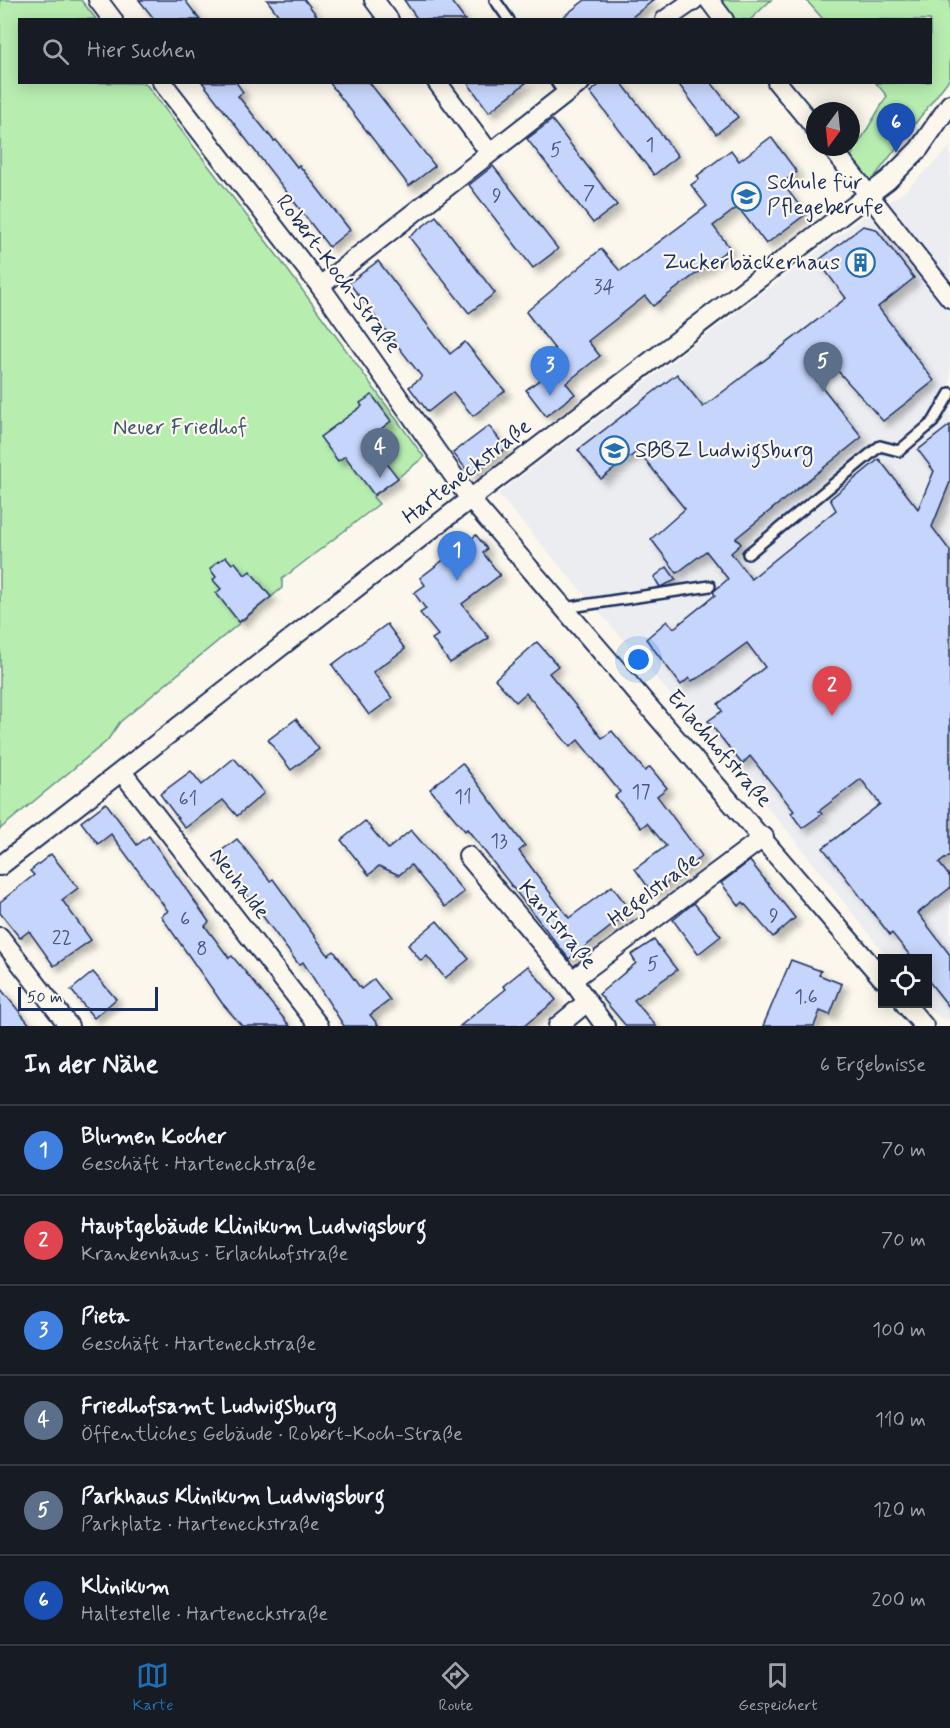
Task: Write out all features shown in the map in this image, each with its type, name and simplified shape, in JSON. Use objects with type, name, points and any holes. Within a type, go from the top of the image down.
[{"type":"street","points":[[98,0],[112,18]]},
{"type":"street","points":[[374,0],[388,18]]},
{"type":"street","points":[[668,18],[694,0]]},
{"type":"street","points":[[709,0],[722,18]]},
{"type":"street","name":"Robert-Koch-Straße","points":[[164,84],[320,286],[470,499]]},
{"type":"street","points":[[438,84],[489,152]]},
{"type":"street","points":[[320,286],[489,152],[561,89],[575,84]]},
{"type":"street","points":[[779,84],[806,117]]},
{"type":"street","name":"Harteneckstraße","points":[[0,866],[470,499],[868,195],[919,149],[950,104]]},
{"type":"street","points":[[838,156],[950,298]]},
{"type":"street","name":"Erlachhofstraße","points":[[470,499],[764,837],[878,973]]},
{"type":"street","name":"Neuhalde","points":[[122,772],[319,1026]]},
{"type":"street","name":"Hegelstraße","points":[[572,981],[764,837]]},
{"type":"street","name":"Kantstraße","points":[[468,856],[572,981],[605,1026]]},
{"type":"street","points":[[0,938],[69,1026]]},
{"type":"street","points":[[558,1026],[587,1002]]},
{"type":"street","points":[[908,1008],[924,1026]]},
{"type":"lane","points":[[495,0],[508,18]]},
{"type":"lane","points":[[748,554],[880,446],[899,451],[933,423],[950,393]]},
{"type":"lane","points":[[564,608],[710,586]]},
{"type":"shaded area","points":[[950,147],[950,1020],[941,1018],[929,1008],[932,1008],[932,954],[885,954],[791,835],[498,494],[867,214],[903,193]]},
{"type":"green space","name":"Neuer Friedhof","points":[[0,0],[81,0],[95,18],[18,18],[18,84],[146,84],[279,258],[424,457],[373,497],[379,504],[282,579],[282,588],[120,722],[107,741],[0,829]]},
{"type":"green space","points":[[721,0],[771,0],[752,18],[733,18]]},
{"type":"green space","points":[[806,0],[950,0],[950,78],[869,184],[850,158],[860,156],[860,141],[887,96],[877,84],[932,84],[932,18],[822,18]]},
{"type":"building","points":[[139,0],[185,0],[198,18],[153,18]]},
{"type":"building","points":[[267,0],[305,0],[318,18],[280,18]]},
{"type":"building","points":[[404,0],[450,0],[464,18],[417,18]]},
{"type":"building","points":[[585,0],[654,0],[631,18],[562,18]]},
{"type":"building","points":[[204,84],[237,84],[243,92],[238,96],[274,141],[276,140],[297,167],[299,165],[350,230],[329,247]]},
{"type":"building","points":[[331,84],[371,84],[435,166],[409,186]]},
{"type":"building","points":[[468,84],[524,84],[489,112]]},
{"type":"building","points":[[600,84],[623,84],[678,156],[654,175],[590,92]]},
{"type":"building","points":[[678,84],[713,84],[738,117],[716,134]]},
{"type":"building","points":[[552,120],[617,205],[593,223],[527,139]]},
{"type":"building","points":[[771,137],[797,172],[782,183],[806,214],[766,244],[738,207],[713,226],[730,248],[653,306],[645,296],[588,341],[600,356],[566,383],[575,394],[546,416],[526,390],[564,361],[526,312],[601,249],[620,271],[707,206],[691,185],[699,179],[697,176],[731,150],[739,161]]},
{"type":"building","points":[[493,166],[558,249],[533,268],[469,185]]},
{"type":"building","points":[[436,216],[495,293],[469,313],[409,237]]},
{"type":"building","points":[[863,226],[876,229],[914,278],[878,307],[934,381],[883,421],[827,359],[811,373],[862,437],[736,538],[741,544],[731,553],[751,579],[836,510],[830,499],[879,459],[918,509],[934,471],[918,450],[950,425],[950,482],[932,527],[950,551],[950,855],[939,863],[950,877],[950,888],[918,913],[950,955],[950,1008],[932,985],[932,954],[909,954],[892,933],[890,935],[823,848],[880,804],[861,779],[819,811],[822,814],[802,828],[791,813],[794,811],[750,756],[742,764],[708,721],[722,711],[718,704],[765,667],[747,643],[700,677],[691,681],[689,678],[681,685],[646,639],[667,621],[674,628],[715,595],[713,592],[728,579],[706,551],[677,573],[651,539],[685,509],[638,451],[601,479],[578,450],[677,374],[703,407],[846,298],[818,261]]},
{"type":"building","points":[[378,261],[450,354],[465,342],[505,391],[473,416],[453,392],[428,412],[409,387],[422,377],[349,283]]},
{"type":"building","points":[[372,395],[391,421],[368,439],[398,478],[374,495],[345,456],[338,461],[320,437],[362,406],[360,403]]},
{"type":"building","points":[[489,426],[506,448],[471,475],[453,453]]},
{"type":"building","points":[[476,535],[487,549],[483,553],[500,575],[462,604],[489,638],[450,663],[432,639],[438,635],[420,613],[426,609],[414,593],[425,585],[420,578]]},
{"type":"building","points":[[226,557],[232,564],[235,562],[245,575],[250,571],[271,597],[239,622],[216,593],[221,589],[213,580],[216,577],[210,569]]},
{"type":"building","points":[[667,567],[676,580],[660,587],[654,577]]},
{"type":"building","points":[[387,624],[405,649],[373,672],[392,698],[369,715],[332,665]]},
{"type":"building","points":[[537,642],[558,666],[549,673],[602,738],[612,731],[645,771],[650,767],[667,788],[657,796],[702,856],[653,894],[635,869],[666,846],[647,823],[641,828],[615,796],[620,792],[578,740],[570,747],[526,693],[516,702],[495,679]]},
{"type":"building","points":[[296,719],[319,749],[291,770],[268,740]]},
{"type":"building","points":[[234,758],[264,793],[237,816],[223,800],[185,828],[160,794],[191,771],[202,785]]},
{"type":"building","points":[[462,763],[525,846],[519,851],[569,918],[612,886],[631,911],[569,959],[467,829],[465,831],[430,789]]},
{"type":"building","points":[[106,803],[137,845],[149,836],[209,922],[205,926],[229,958],[232,956],[290,1026],[242,1026],[222,1003],[161,916],[168,911],[111,834],[98,844],[81,822]]},
{"type":"building","points":[[365,821],[388,849],[411,830],[464,892],[445,907],[411,865],[399,875],[379,866],[369,875],[341,840]]},
{"type":"building","points":[[237,839],[270,881],[273,879],[328,955],[334,951],[361,989],[374,979],[390,1000],[370,1015],[379,1026],[344,1026],[303,962],[299,965],[241,887],[238,889],[213,857]]},
{"type":"building","points":[[51,854],[78,888],[62,900],[91,940],[54,966],[29,931],[20,938],[0,913],[0,902],[34,875],[30,871]]},
{"type":"building","points":[[750,861],[795,918],[773,937],[743,902],[739,906],[721,883]]},
{"type":"building","points":[[694,903],[721,936],[698,954],[673,920]]},
{"type":"building","points":[[437,921],[469,959],[445,978],[427,956],[421,961],[408,945]]},
{"type":"building","points":[[654,940],[677,970],[634,1000],[656,1026],[626,1026],[599,994],[636,963],[631,955]]},
{"type":"building","points":[[791,960],[821,971],[819,975],[842,984],[830,1015],[820,1011],[814,1026],[763,1026]]},
{"type":"building","points":[[528,966],[556,1000],[524,1026],[460,1026],[506,989],[503,986]]},
{"type":"building","points":[[93,972],[116,999],[94,1018],[71,990]]},
{"type":"building","points":[[0,988],[31,1026],[0,1026]]},
{"type":"place","name":"Klinikum","points":[[896,153]]},
{"type":"place","name":"Schule für Pflegeberufe","points":[[746,196]]},
{"type":"place","name":"Zuckerbäckerhaus","points":[[861,263]]},
{"type":"place","name":"Parkhaus Klinikum Ludwigsburg","points":[[823,392]]},
{"type":"place","name":"Pieta","points":[[550,396]]},
{"type":"place","name":"SBBZ Ludwigsburg","points":[[614,451]]},
{"type":"place","name":"Friedhofsamt Ludwigsburg","points":[[380,478]]},
{"type":"place","name":"Blumen Kocher","points":[[457,581]]},
{"type":"place","name":"Hauptgebäude Klinikum Ludwigsburg","points":[[832,716]]}]
